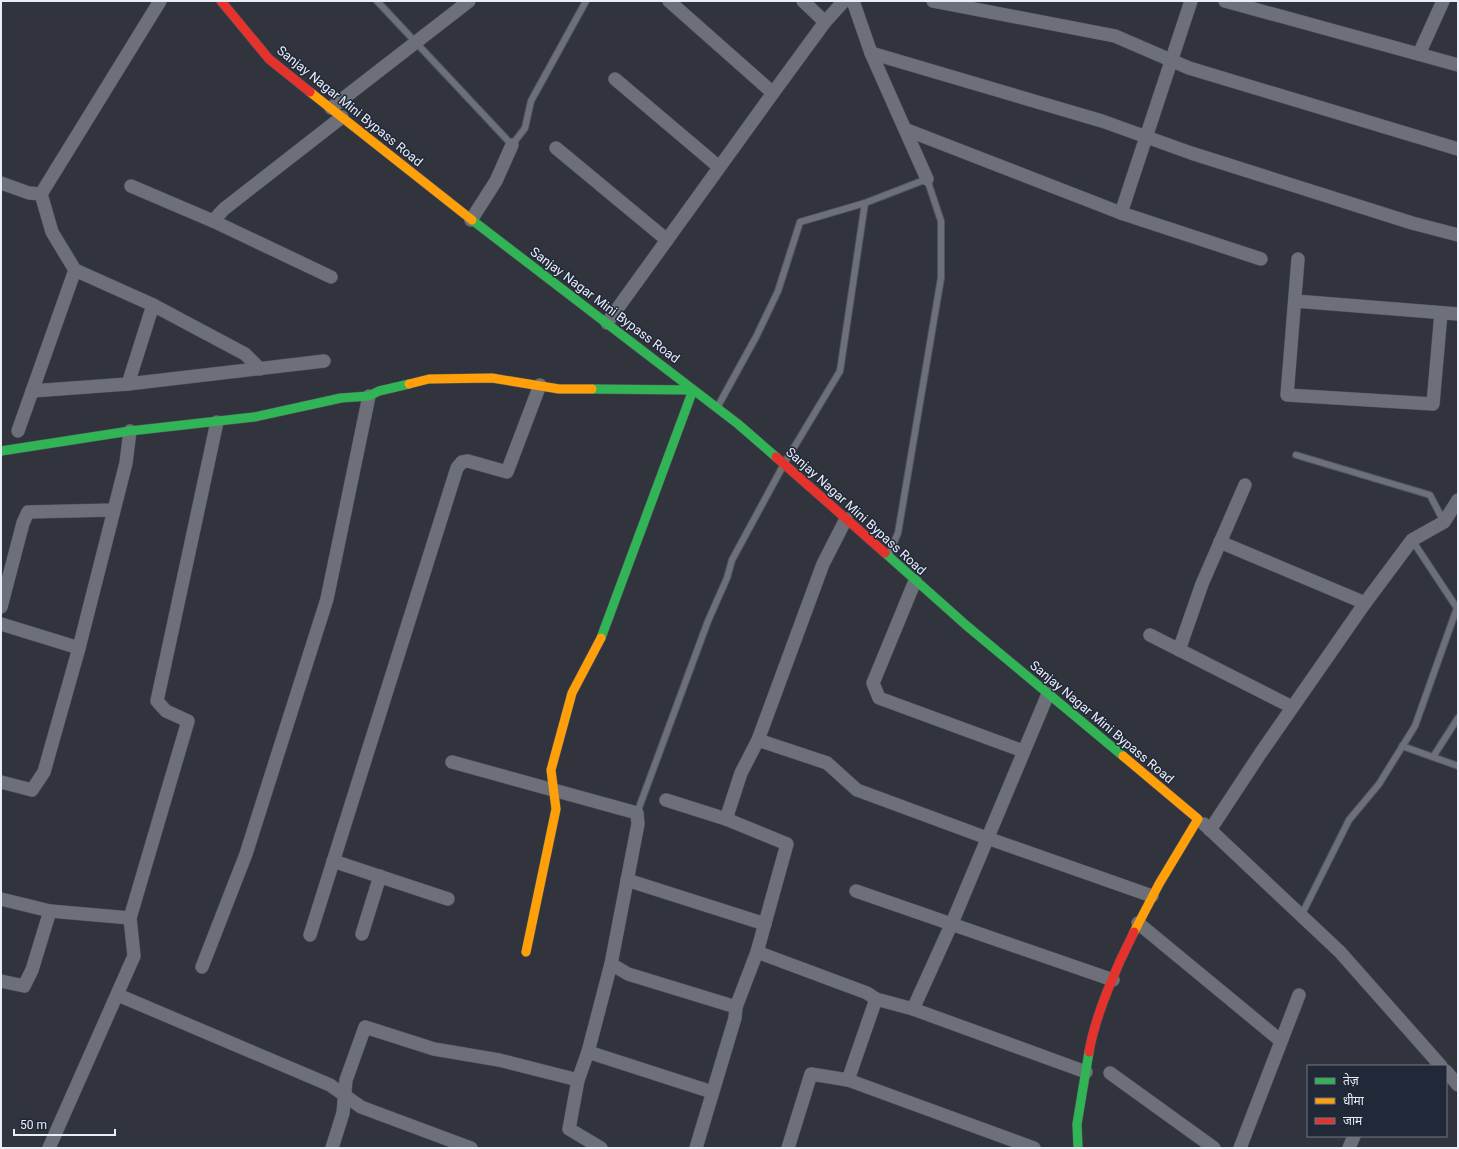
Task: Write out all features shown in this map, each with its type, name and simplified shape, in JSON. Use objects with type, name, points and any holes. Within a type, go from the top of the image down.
[{"type":"street","points":[[160,1],[41,194],[52,232],[75,270],[153,305],[245,354],[260,369]]},
{"type":"street","name":"Sanjay Nagar Mini Bypass Road","points":[[220,1],[269,59],[472,220],[738,424],[888,557],[1048,694],[1198,818]]},
{"type":"street","points":[[331,108],[469,1]]},
{"type":"street","points":[[669,1],[773,93]]},
{"type":"street","points":[[803,1],[825,22]]},
{"type":"street","points":[[607,323],[825,22],[844,1]]},
{"type":"street","points":[[853,1],[871,53],[927,180]]},
{"type":"street","points":[[933,1],[1115,36],[1189,68],[1458,148]]},
{"type":"street","points":[[1121,213],[1192,1]]},
{"type":"street","points":[[1225,1],[1458,65]]},
{"type":"street","points":[[1420,54],[1443,1]]},
{"type":"street","points":[[871,53],[1102,121],[1190,153],[1405,221],[1458,235]]},
{"type":"street","points":[[615,78],[719,167]]},
{"type":"street","points":[[213,221],[224,209],[342,117]]},
{"type":"street","points":[[906,130],[1121,213],[1261,259]]},
{"type":"street","points":[[472,220],[496,182],[512,145]]},
{"type":"street","points":[[556,148],[667,240]]},
{"type":"street","points":[[1,183],[29,193],[41,194]]},
{"type":"street","points":[[131,186],[213,221],[331,277]]},
{"type":"street","points":[[1298,259],[1287,395],[1433,404],[1441,313]]},
{"type":"street","points":[[18,431],[75,270]]},
{"type":"street","points":[[1295,301],[1458,314]]},
{"type":"street","points":[[128,384],[153,305]]},
{"type":"street","points":[[32,391],[128,384],[324,361]]},
{"type":"street","points":[[1,450],[130,431],[254,417],[341,398],[369,396],[379,391],[429,378],[492,378],[559,389],[693,390],[598,646],[572,693],[551,770],[556,809],[526,952]]},
{"type":"street","points":[[310,935],[457,468],[462,462],[468,461],[507,472],[540,385]]},
{"type":"street","points":[[202,967],[246,854],[327,599],[369,396]]},
{"type":"street","points":[[49,1148],[134,956],[130,918],[188,721],[166,711],[157,701],[217,422]]},
{"type":"street","points":[[1,782],[32,790],[44,772],[79,648],[126,463],[130,431]]},
{"type":"street","points":[[1179,650],[1202,584],[1245,485]]},
{"type":"street","points":[[1210,830],[1292,707],[1365,603],[1412,540],[1444,522],[1458,500]]},
{"type":"street","points":[[1,607],[23,523],[28,512],[113,510]]},
{"type":"street","points":[[726,819],[741,773],[758,740],[823,564],[846,520]]},
{"type":"street","points":[[1220,542],[1365,603]]},
{"type":"street","points":[[915,580],[873,683],[879,698],[1023,752]]},
{"type":"street","points":[[1,624],[79,648]]},
{"type":"street","points":[[1150,636],[1292,707]]},
{"type":"street","points":[[913,1009],[952,923],[1048,694]]},
{"type":"street","points":[[758,740],[827,763],[857,790],[987,838],[1152,896]]},
{"type":"street","points":[[452,762],[637,813],[638,824],[611,964],[588,1052],[578,1080],[569,1129],[601,1148]]},
{"type":"street","points":[[666,800],[726,819],[787,844],[757,952],[736,1007],[735,1018],[696,1148]]},
{"type":"street","points":[[1078,1148],[1077,1124],[1092,1035],[1123,953],[1152,896],[1198,818],[1340,952],[1440,1065]]},
{"type":"street","points":[[333,861],[448,899]]},
{"type":"street","points":[[362,934],[380,876]]},
{"type":"street","points":[[627,880],[765,924]]},
{"type":"street","points":[[856,891],[1113,980]]},
{"type":"street","points":[[1,899],[50,911],[130,918]]},
{"type":"street","points":[[1,980],[24,986],[32,970],[50,911]]},
{"type":"street","points":[[1138,923],[1281,1041]]},
{"type":"street","points":[[757,952],[866,993],[876,999],[913,1009],[1086,1072]]},
{"type":"street","points":[[611,964],[628,974],[736,1007]]},
{"type":"street","points":[[1240,1148],[1299,994]]},
{"type":"street","points":[[118,995],[330,1085],[361,1107],[463,1147]]},
{"type":"street","points":[[848,1080],[876,999]]},
{"type":"street","points":[[332,1148],[343,1113],[346,1095],[346,1080],[365,1027],[434,1049],[499,1060],[578,1080]]},
{"type":"street","points":[[588,1052],[712,1092]]},
{"type":"street","points":[[1447,1072],[1458,1085]]},
{"type":"street","points":[[1110,1073],[1214,1148]]},
{"type":"street","points":[[788,1148],[811,1074],[848,1080],[1034,1148]]},
{"type":"street","points":[[1349,1148],[1354,1137]]},
{"type":"lane","points":[[377,1],[512,145],[525,128],[531,101],[586,1]]},
{"type":"lane","points":[[717,408],[756,337],[778,291],[800,222],[865,203],[927,180],[941,221],[941,278],[898,533],[888,557]]},
{"type":"lane","points":[[637,813],[708,621],[727,578],[732,560],[784,464],[840,371],[865,203]]},
{"type":"lane","points":[[1296,455],[1430,495],[1444,522]]},
{"type":"lane","points":[[1301,916],[1349,820],[1380,784],[1415,726],[1457,608],[1412,540]]},
{"type":"lane","points":[[1433,757],[1458,718]]},
{"type":"lane","points":[[1402,746],[1458,766]]},
{"type":"traffic: fast","points":[[472,220],[738,424],[776,457]]},
{"type":"traffic: fast","points":[[1,451],[130,431],[254,417],[341,398],[369,396],[379,391],[409,384]]},
{"type":"traffic: fast","points":[[592,389],[693,390],[601,638]]},
{"type":"traffic: fast","points":[[885,553],[967,626],[1123,756]]},
{"type":"traffic: fast","points":[[1078,1148],[1077,1124],[1089,1052]]},
{"type":"traffic: slow","points":[[310,92],[472,220]]},
{"type":"traffic: slow","points":[[409,384],[429,379],[492,378],[559,389],[592,389]]},
{"type":"traffic: slow","points":[[526,952],[556,809],[551,770],[572,693],[601,638]]},
{"type":"traffic: slow","points":[[1123,756],[1198,819],[1159,884],[1134,932]]},
{"type":"traffic: jam","points":[[221,1],[269,59],[310,92]]},
{"type":"traffic: jam","points":[[776,457],[885,553]]},
{"type":"traffic: jam","points":[[1089,1052],[1101,1007],[1134,932]]}]
